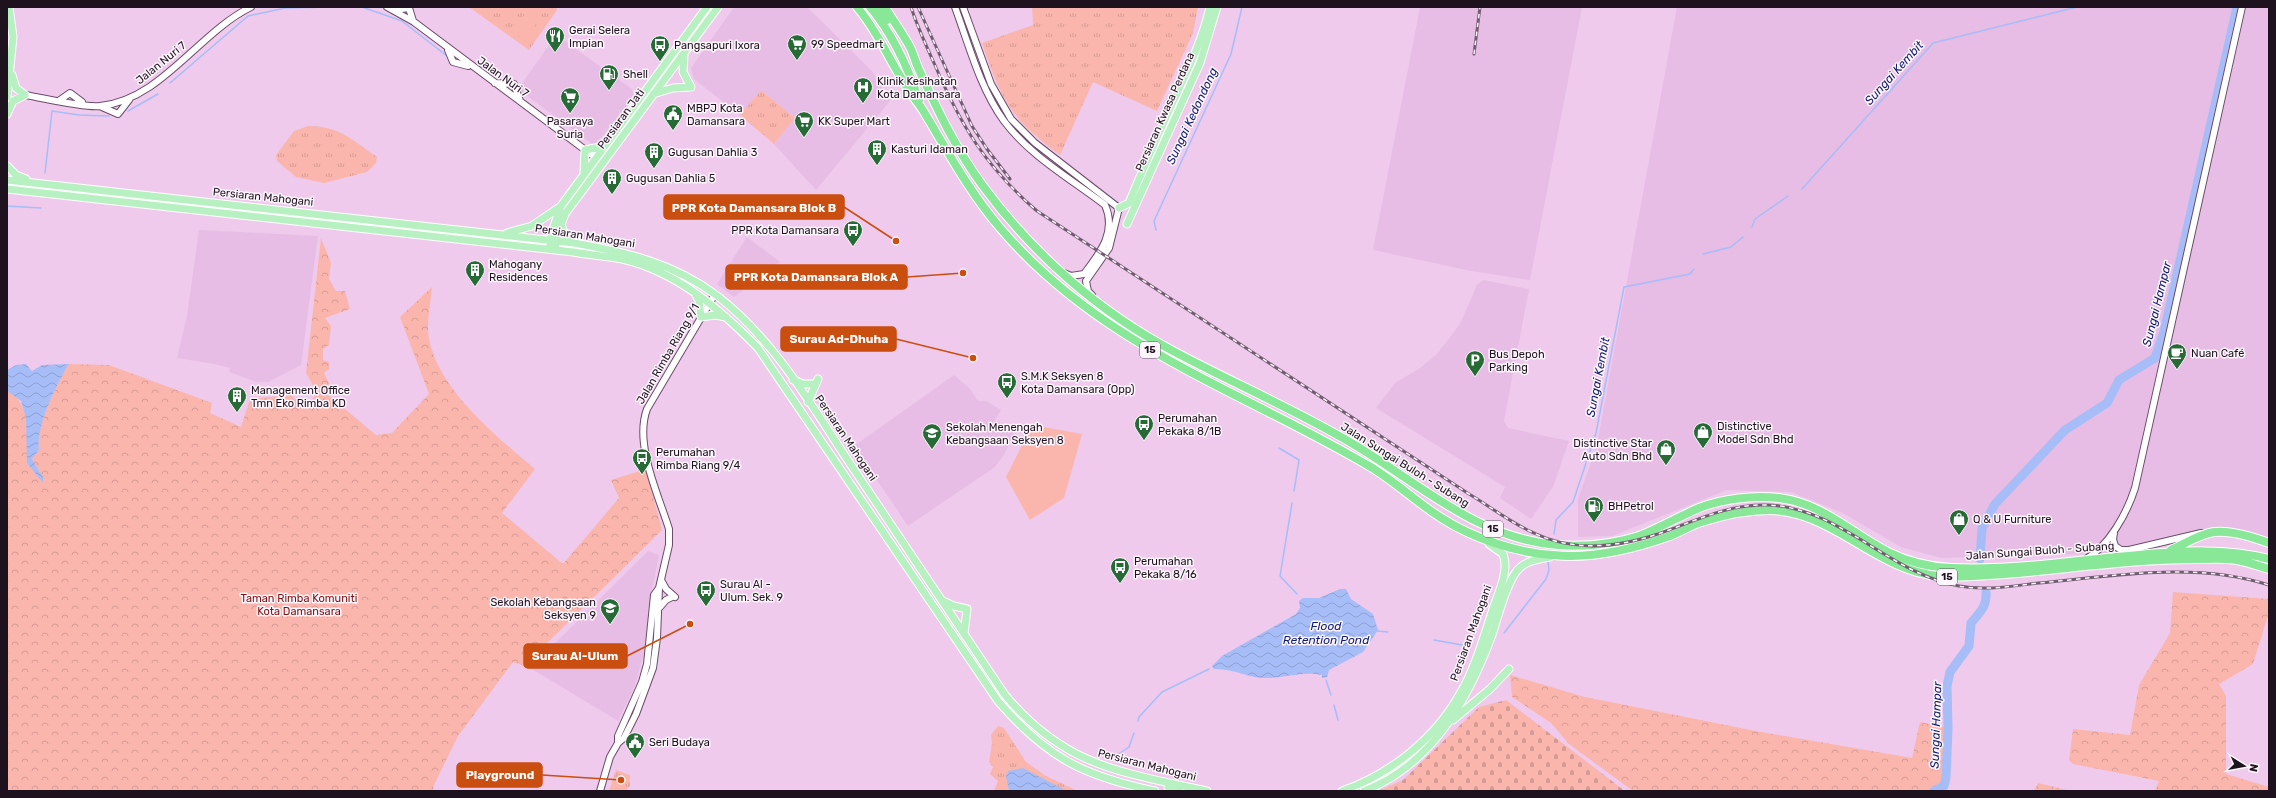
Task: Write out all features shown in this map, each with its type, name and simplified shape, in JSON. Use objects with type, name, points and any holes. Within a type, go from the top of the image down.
[{"type":"highway","name":"Jalan Sungai Buloh - Subang","points":[[857,7],[868,19],[906,86],[921,106],[955,167],[1001,229],[1052,282],[1081,305],[1138,344],[1372,468],[1442,519],[1475,536],[1502,545],[1555,556],[1600,554],[1670,536],[1702,521],[1772,510],[1807,518],[1831,529],[1869,551],[1902,566],[1932,576],[1971,577],[2169,559],[2235,559],[2269,569]]},
{"type":"highway","name":"Jalan Sungai Buloh - Subang","points":[[870,7],[886,31],[911,77],[921,106]]},
{"type":"highway","name":"Jalan Sungai Buloh - Subang","points":[[878,7],[917,66]]},
{"type":"highway","name":"Jalan Sungai Buloh - Subang","points":[[885,7],[911,49],[917,66],[957,147],[984,188],[1022,233],[1060,272],[1099,303],[1170,349],[1343,437],[1385,463],[1449,508],[1494,530],[1558,546],[1605,544],[1635,537],[1667,525],[1702,507],[1751,497],[1775,498],[1808,505],[1832,516],[1887,551],[1926,565],[1971,569],[2166,552],[2231,552],[2269,559]]},
{"type":"highway","points":[[2166,552],[2195,538],[2214,532],[2237,534],[2269,543]]},
{"type":"main road","points":[[7,97],[13,37],[9,7]]},
{"type":"main road","name":"Persiaran Jati","points":[[552,250],[561,206],[707,7]]},
{"type":"main road","name":"Persiaran Jati","points":[[554,241],[565,214],[718,7]]},
{"type":"main road","name":"Persiaran Kwasa Perdana","points":[[1119,211],[1129,203],[1167,114],[1193,62],[1205,30],[1210,7]]},
{"type":"main road","name":"Persiaran Kwasa Perdana","points":[[1128,224],[1200,63],[1217,7]]},
{"type":"main road","points":[[653,94],[673,88],[691,87],[682,67],[685,51]]},
{"type":"main road","points":[[7,114],[13,101],[25,95],[16,88],[13,83],[11,62]]},
{"type":"main road","points":[[584,175],[586,150],[605,146]]},
{"type":"main road","points":[[7,166],[16,175],[32,182]]},
{"type":"main road","name":"Persiaran Mahogani","points":[[7,180],[574,243],[627,252],[681,273],[715,294],[765,341],[808,402],[1005,695],[1021,715],[1049,739],[1070,752],[1091,762],[1124,773],[1208,791]]},
{"type":"main road","name":"Persiaran Mahogani","points":[[7,189],[552,250],[622,260],[638,264],[673,280],[710,302],[727,317],[762,354],[998,701],[1015,721],[1042,746],[1088,773],[1121,784],[1155,791]]},
{"type":"main road","points":[[503,234],[532,226],[561,206]]},
{"type":"main road","points":[[561,224],[565,236],[574,243]]},
{"type":"main road","points":[[694,293],[699,301],[701,317],[715,315],[727,317]]},
{"type":"main road","points":[[793,380],[803,384],[815,382],[808,402]]},
{"type":"main road","name":"Persiaran Mahogani","points":[[1342,791],[1392,767],[1409,753],[1427,737],[1450,710],[1462,692],[1485,632],[1505,567],[1503,554],[1498,548],[1475,536]]},
{"type":"main road","name":"Persiaran Mahogani","points":[[1364,791],[1398,775],[1426,749],[1448,725],[1466,696],[1479,669],[1515,573],[1528,562],[1555,556]]},
{"type":"main road","points":[[942,600],[954,606],[967,609],[964,634]]},
{"type":"main road","points":[[1448,725],[1490,689],[1509,669]]},
{"type":"main road","points":[[1124,773],[1134,779],[1179,791]]},
{"type":"street","name":"Jalan Nuri 7","points":[[25,95],[99,106],[131,98],[158,81],[233,16],[251,7]]},
{"type":"street","points":[[956,7],[984,87],[1004,121],[1027,146],[1105,205],[1119,211]]},
{"type":"street","points":[[963,7],[991,84],[1011,119],[1035,143],[1119,211]]},
{"type":"street","points":[[2085,560],[2096,553],[2104,545],[2128,507],[2135,488],[2242,7]]},
{"type":"street","points":[[390,8],[409,8],[409,15],[414,22]]},
{"type":"street","points":[[390,8],[414,22]]},
{"type":"street","name":"Jalan Nuri 7","points":[[414,22],[447,49],[453,62],[474,68],[596,158]]},
{"type":"street","points":[[494,83],[514,84],[521,103]]},
{"type":"street","points":[[60,100],[70,93],[86,104]]},
{"type":"street","points":[[99,106],[111,109],[118,114],[131,98]]},
{"type":"street","points":[[596,158],[608,156]]},
{"type":"street","points":[[1105,205],[1110,224]]},
{"type":"street","points":[[1060,272],[1071,276],[1084,274],[1104,246],[1110,224],[1119,211]]},
{"type":"street","points":[[1099,303],[1088,291],[1086,281],[1109,248],[1119,211]]},
{"type":"street","name":"Jalan Rimba Riang 9/1","points":[[600,791],[610,757],[618,743],[624,738],[649,681],[656,650],[659,588],[669,545],[669,529],[642,438],[644,418],[715,294]]},
{"type":"street","points":[[2116,525],[2113,539],[2115,546],[2121,550],[2142,549],[2179,537],[2214,532]]},
{"type":"street","points":[[659,609],[662,603],[674,597],[666,589],[661,580]]},
{"type":"street","points":[[618,743],[618,736],[642,682],[647,664],[654,595],[659,588]]},
{"type":"shaded area","points":[[734,7],[807,7],[873,72],[890,101],[816,190],[774,144],[795,118],[761,90],[740,115],[694,79],[691,68]]},
{"type":"shaded area","points":[[1420,7],[1582,7],[1530,280],[1471,271],[1373,250]]},
{"type":"shaded area","points":[[1677,7],[2269,7],[2269,538],[2237,529],[2205,530],[2111,553],[1941,558],[1901,547],[1843,513],[1791,492],[1727,490],[1612,536],[1578,537],[1578,499],[1597,445]]},
{"type":"shaded area","points":[[556,35],[632,89],[634,96],[595,146],[518,89]]},
{"type":"shaded area","points":[[199,230],[318,236],[301,365],[268,382],[257,382],[229,372],[230,368],[177,358],[187,316]]},
{"type":"shaded area","points":[[747,237],[780,262],[734,297],[717,284]]},
{"type":"shaded area","points":[[1483,280],[1529,289],[1504,421],[1508,428],[1569,441],[1553,487],[1531,519],[1500,498],[1505,487],[1376,408],[1395,383],[1420,368],[1437,354],[1460,324],[1477,285]]},
{"type":"shaded area","name":"Sekolah Menengah Kebangsaan Seksyen 8","points":[[954,375],[970,389],[978,401],[986,401],[1001,410],[995,420],[1016,430],[1004,455],[995,467],[908,526],[854,446]]},
{"type":"shaded area","name":"Sekolah Kebangsaan Seksyen 9","points":[[648,551],[659,555],[648,611],[645,651],[634,688],[618,721],[530,668]]},
{"type":"green space","points":[[469,7],[556,7],[557,10],[529,50]]},
{"type":"green space","points":[[1032,7],[1198,7],[1193,33],[1157,111],[1093,82],[1060,155],[1030,130],[1010,107],[1002,94],[982,43],[1033,25]]},
{"type":"green space","points":[[524,15],[536,25],[524,40],[512,31]]},
{"type":"green space","points":[[761,90],[795,118],[774,144],[740,115]]},
{"type":"green space","points":[[308,126],[329,128],[345,135],[377,157],[376,163],[367,172],[324,183],[296,177],[277,161],[276,155],[294,131]]},
{"type":"green space","name":"Taman Rimba Komuniti Kota Damansara","points":[[321,238],[331,263],[329,279],[336,291],[345,291],[350,309],[325,318],[331,326],[329,345],[323,349],[323,360],[329,362],[329,369],[324,373],[329,383],[327,394],[376,435],[392,433],[429,394],[400,317],[432,287],[428,333],[435,358],[444,376],[457,394],[487,427],[535,469],[502,513],[563,564],[619,498],[611,480],[646,469],[662,530],[524,666],[513,662],[458,736],[433,787],[434,791],[7,791],[7,391],[21,404],[25,413],[28,433],[27,463],[43,477],[32,459],[39,450],[41,429],[48,406],[58,383],[69,364],[109,365],[212,403],[210,413],[241,427],[250,399],[291,395],[305,409],[317,393],[306,373]]},
{"type":"green space","points":[[1032,425],[1082,434],[1064,498],[1030,520],[1006,477]]},
{"type":"green space","points":[[2173,592],[2269,599],[2269,612],[2253,664],[2219,684],[2226,696],[2226,774],[2269,787],[2269,791],[2155,791],[2159,781],[2073,764],[2069,760],[2073,729],[2130,735],[2139,685],[2170,633]]},
{"type":"green space","points":[[1510,675],[1585,697],[1756,731],[1912,758],[1920,722],[1944,727],[1943,774],[1941,784],[1931,791],[1633,791],[1569,744],[1551,723],[1512,697]]},
{"type":"green space","points":[[1506,700],[1625,791],[1378,791],[1403,780],[1479,707]]},
{"type":"green space","points":[[998,726],[1004,728],[1026,762],[1046,776],[1078,791],[994,791],[998,781],[990,774],[993,767],[989,762],[992,744],[991,735]]},
{"type":"green space","points":[[616,770],[630,775],[630,786],[625,791],[609,791]]},
{"type":"green space","points":[[2038,783],[2071,791],[2034,791]]},
{"type":"water","points":[[26,364],[32,371],[42,365],[69,364],[58,383],[48,406],[41,429],[39,450],[32,459],[43,477],[43,483],[27,463],[26,418],[21,401],[7,391],[7,370],[16,365]]},
{"type":"water","name":"Flood Retention Pond","points":[[1340,589],[1346,589],[1351,599],[1373,614],[1378,630],[1363,652],[1329,670],[1327,677],[1322,678],[1322,675],[1315,674],[1301,674],[1273,678],[1259,678],[1227,670],[1214,669],[1212,666],[1222,656],[1296,614],[1300,608],[1299,601],[1303,598],[1319,598]]},
{"type":"water","points":[[1023,768],[1066,791],[1009,791],[1006,776],[1008,771]]},
{"type":"waterway","points":[[170,83],[248,16],[285,8],[332,7]]},
{"type":"waterway","points":[[362,7],[402,21],[447,56]]},
{"type":"waterway","name":"Sungai Kedondong","points":[[1156,230],[1154,221],[1231,54],[1242,7]]},
{"type":"waterway","name":"Sungai Kembit","points":[[1802,189],[1933,43],[2077,7]]},
{"type":"waterway","name":"Sungai Hampar","points":[[1980,559],[1982,528],[1995,504],[2065,430],[2107,403],[2119,380],[2155,358],[2164,332],[2237,7]]},
{"type":"waterway","points":[[128,111],[158,94]]},
{"type":"waterway","points":[[45,173],[52,111],[79,115],[109,116]]},
{"type":"waterway","name":"Sungai Kembit","points":[[1752,227],[1755,219],[1788,196]]},
{"type":"waterway","points":[[7,206],[41,208]]},
{"type":"waterway","name":"Sungai Kembit","points":[[1703,254],[1731,247],[1743,237]]},
{"type":"waterway","name":"Sungai Kembit","points":[[1554,534],[1556,520],[1573,502],[1596,433],[1624,287],[1690,274],[1694,269]]},
{"type":"waterway","points":[[1279,448],[1299,460],[1294,491]]},
{"type":"waterway","points":[[1292,503],[1280,576],[1297,594]]},
{"type":"waterway","name":"Sungai Kembit","points":[[1504,633],[1546,579],[1549,570],[1548,561]]},
{"type":"waterway","name":"Sungai Hampar","points":[[1934,791],[1944,786],[1946,778],[1948,728],[1947,686],[1950,672],[1969,646],[1971,623],[1984,606],[1986,592]]},
{"type":"waterway","name":"Sungai Kembit","points":[[1377,631],[1388,632]]},
{"type":"waterway","name":"Sungai Kembit","points":[[1434,640],[1468,646]]},
{"type":"waterway","name":"Sungai Kembit","points":[[1138,721],[1139,717],[1162,692],[1209,669]]},
{"type":"waterway","points":[[1326,680],[1331,695]]},
{"type":"waterway","points":[[1334,705],[1338,720]]},
{"type":"waterway","name":"Sungai Kembit","points":[[1111,759],[1129,747],[1134,733]]},
{"type":"railway","points":[[911,7],[944,86],[976,144],[1003,178],[1037,211],[1509,520],[1550,540],[1567,544],[1619,544],[1653,536],[1729,509],[1754,505],[1767,505],[1793,509],[1818,517],[1841,528],[1910,569],[1934,579],[1959,586],[1999,588],[2154,572],[2212,574],[2241,578],[2269,585]]},
{"type":"railway","points":[[918,7],[972,126],[987,149],[1010,179]]},
{"type":"railway","points":[[1474,54],[1480,7]]},
{"type":"place","name":"Gerai Selera Impian","points":[[555,53]]},
{"type":"place","name":"99 Speedmart","points":[[797,61]]},
{"type":"place","name":"Pangsapuri Ixora","points":[[660,62]]},
{"type":"place","name":"Shell","points":[[609,91]]},
{"type":"place","name":"Klinik Kesihatan Kota Damansara","points":[[863,104]]},
{"type":"place","name":"Pasaraya Suria","points":[[570,114]]},
{"type":"place","name":"MBPJ Kota Damansara","points":[[673,131]]},
{"type":"place","name":"KK Super Mart","points":[[804,138]]},
{"type":"place","name":"Kasturi Idaman","points":[[877,166]]},
{"type":"place","name":"Gugusan Dahlia 3","points":[[654,169]]},
{"type":"place","name":"Gugusan Dahlia 5","points":[[612,195]]},
{"type":"place","name":"PPR Kota Damansara Blok B","points":[[896,241]]},
{"type":"place","name":"PPR Kota Damansara","points":[[853,247]]},
{"type":"place","name":"PPR Kota Damansara Blok A","points":[[963,273]]},
{"type":"place","name":"Mahogany Residences","points":[[475,287]]},
{"type":"place","name":"Surau Ad-Dhuha","points":[[973,358]]},
{"type":"place","name":"Nuan Café","points":[[2177,370]]},
{"type":"place","name":"Bus Depoh Parking","points":[[1475,377]]},
{"type":"place","name":"S.M.K Seksyen 8 Kota Damansara (Opp)","points":[[1007,399]]},
{"type":"place","name":"Management Office Tmn Eko Rimba KD","points":[[237,413]]},
{"type":"place","name":"Perumahan Pekaka 8/1B","points":[[1144,441]]},
{"type":"place","name":"Distinctive Model Sdn Bhd","points":[[1703,449]]},
{"type":"place","name":"Sekolah Menengah Kebangsaan Seksyen 8","points":[[932,450]]},
{"type":"place","name":"Distinctive Star Auto Sdn Bhd","points":[[1666,466]]},
{"type":"place","name":"Perumahan Rimba Riang 9/4","points":[[642,475]]},
{"type":"place","name":"BHPetrol","points":[[1594,523]]},
{"type":"place","name":"Q & U Furniture","points":[[1959,536]]},
{"type":"place","name":"Perumahan Pekaka 8/16","points":[[1120,584]]},
{"type":"place","name":"Surau Al - Ulum. Sek. 9","points":[[706,607]]},
{"type":"place","name":"Surau Al-Ulum","points":[[690,624]]},
{"type":"place","name":"Sekolah Kebangsaan Seksyen 9","points":[[610,625]]},
{"type":"place","name":"Seri Budaya","points":[[635,759]]},
{"type":"place","name":"Playground","points":[[621,780]]}]
